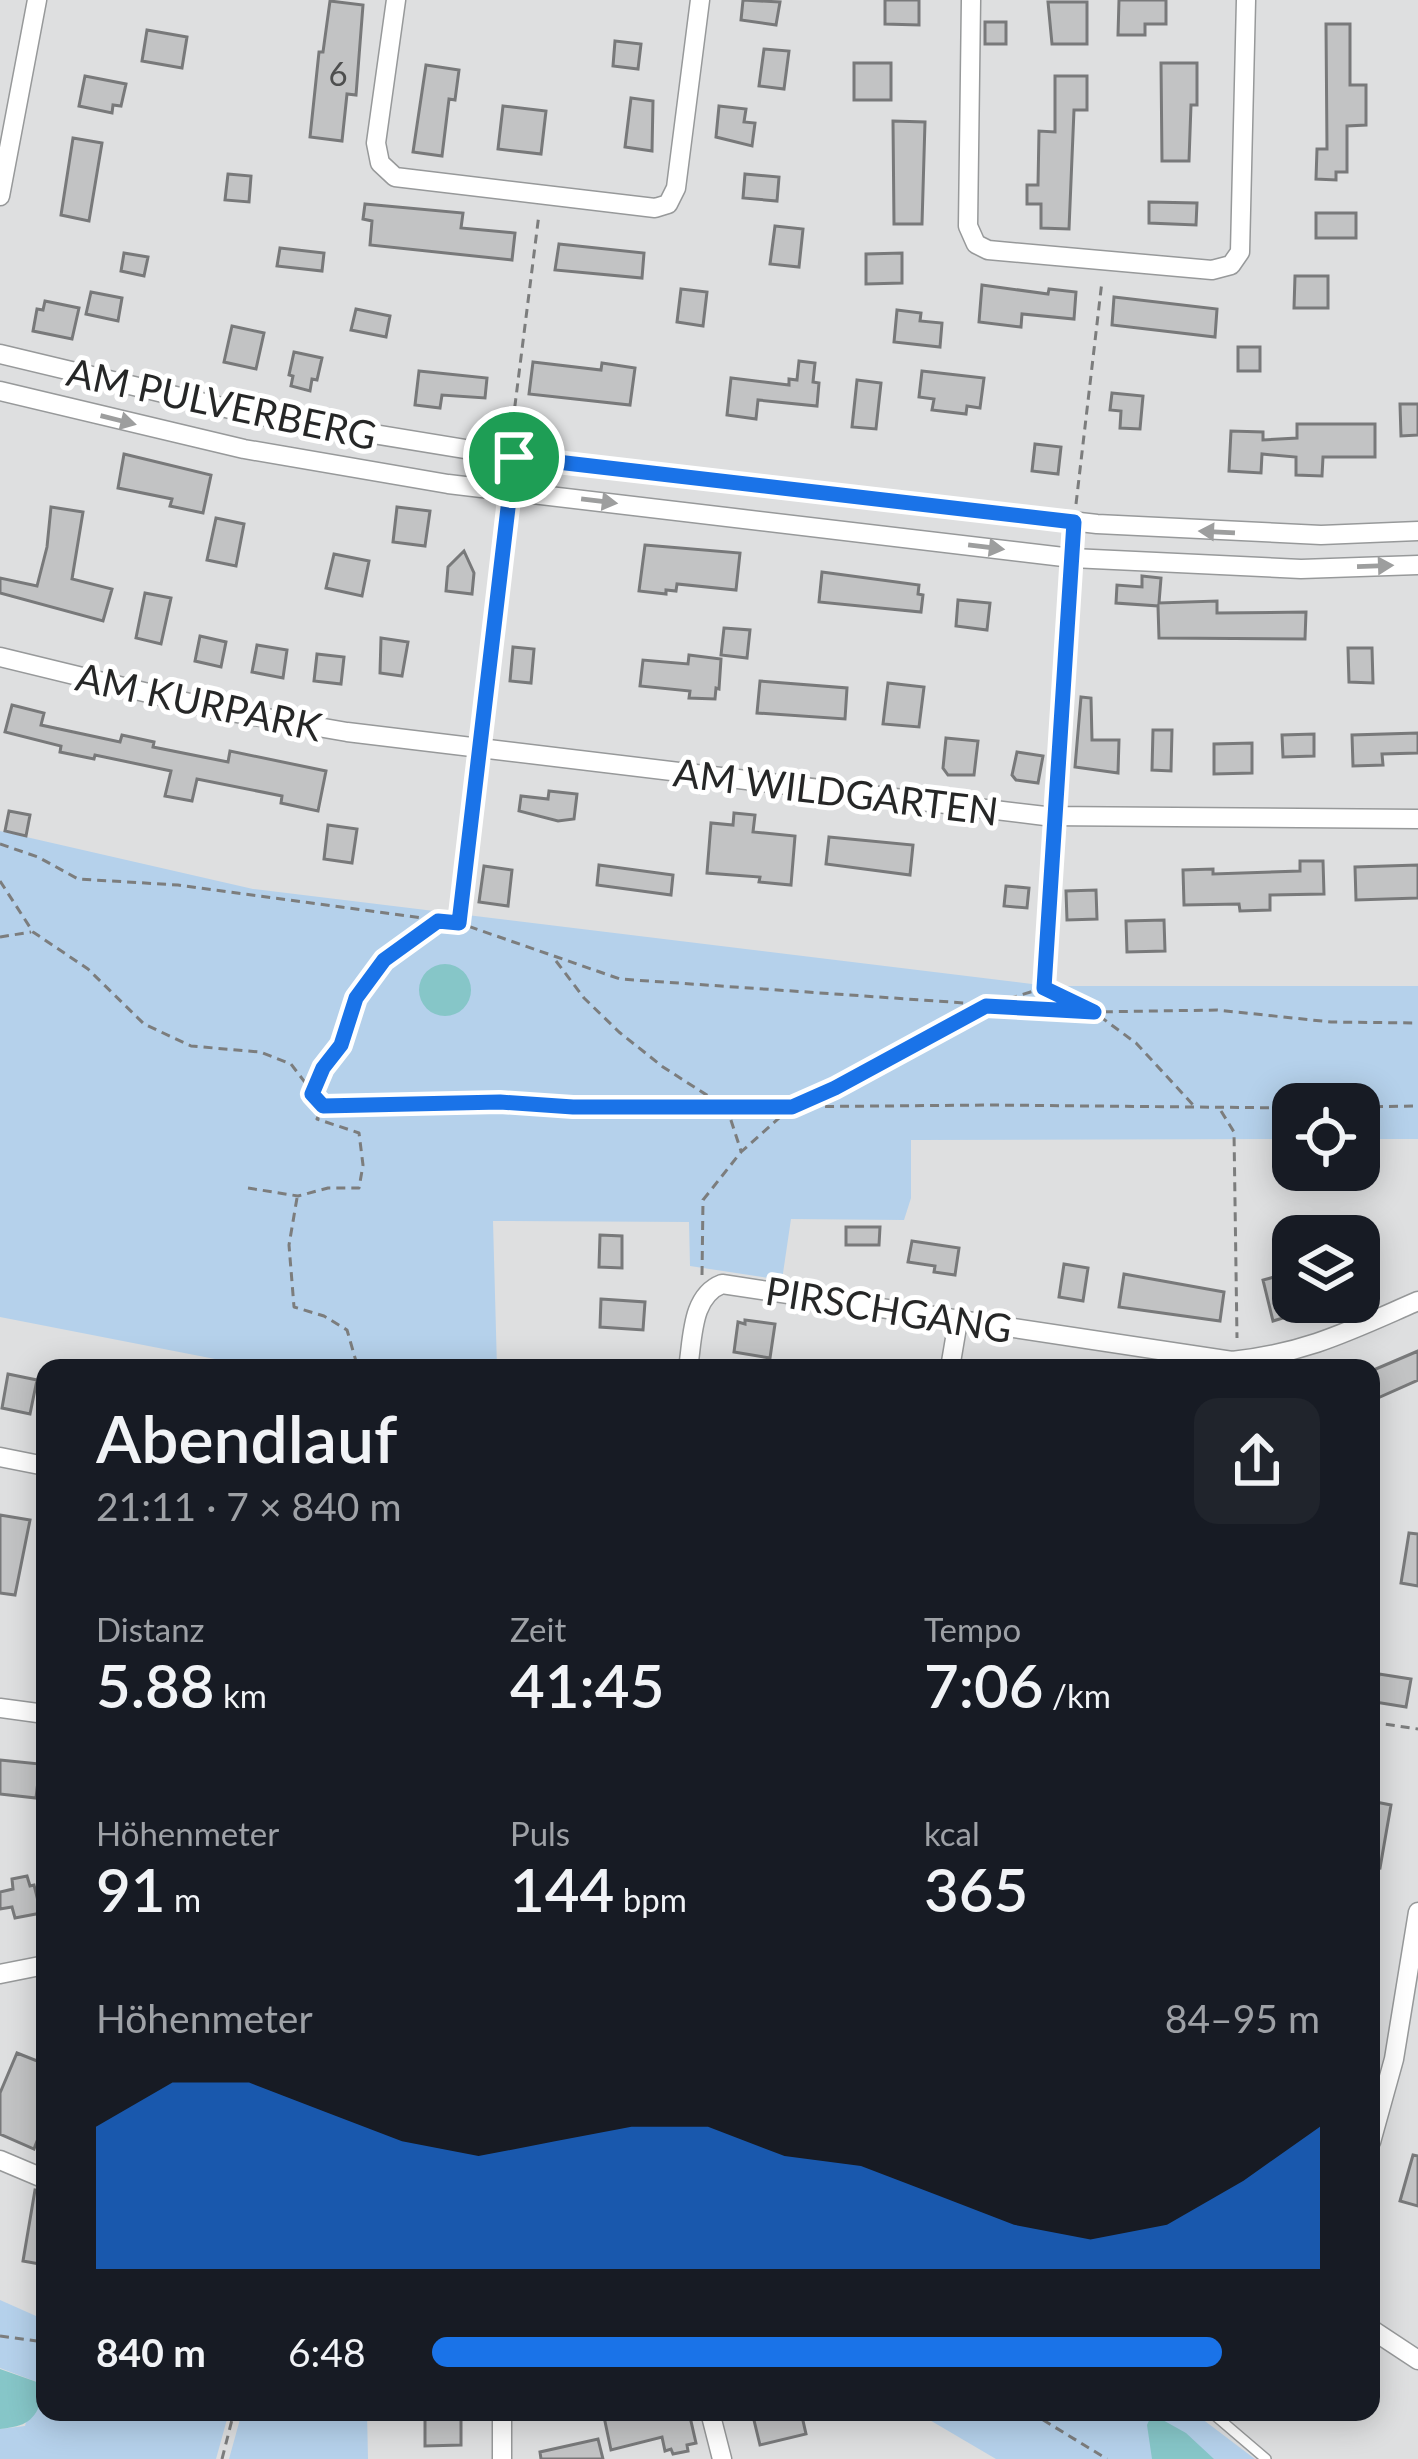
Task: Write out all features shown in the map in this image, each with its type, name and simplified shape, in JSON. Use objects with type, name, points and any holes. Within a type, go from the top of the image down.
[{"type":"street","points":[[0,196],[38,0]]},
{"type":"street","points":[[396,0],[376,143],[380,164],[395,177],[655,208],[668,204],[676,188],[700,0]]},
{"type":"street","points":[[971,0],[968,226],[972,239],[988,250],[1212,270],[1235,262],[1240,252],[1246,0]]},
{"type":"street","name":"AM PULVERBERG","points":[[0,354],[251,414],[511,457],[1074,522],[1254,533],[1418,531]]},
{"type":"street","name":"AM PULVERBERG","points":[[0,391],[244,449],[441,483],[1072,558],[1301,569],[1418,566]]},
{"type":"street","name":"AM KURPARK","points":[[0,657],[214,710],[400,739]]},
{"type":"street","name":"AM WILDGARTEN","points":[[400,739],[1054,817],[1418,819]]},
{"type":"street","points":[[689,1359],[705,1283]]},
{"type":"street","name":"PIRSCHGANG","points":[[705,1283],[1200,1359]]},
{"type":"street","name":"PIRSCHGANG","points":[[1261,1359],[1310,1347],[1418,1301]]},
{"type":"street","points":[[952,1359],[958,1321]]},
{"type":"street","points":[[0,1457],[36,1464]]},
{"type":"street","points":[[0,1708],[36,1713]]},
{"type":"street","points":[[1380,2110],[1394,2059],[1418,1912]]},
{"type":"street","points":[[0,1974],[36,1967]]},
{"type":"street","points":[[0,2160],[36,2175]]},
{"type":"street","points":[[1380,2336],[1418,2360]]},
{"type":"street","points":[[502,2421],[502,2459]]},
{"type":"street","points":[[712,2421],[722,2459]]},
{"type":"lane","points":[[510,491],[511,457]]},
{"type":"lane","points":[[1072,558],[1074,522]]},
{"type":"lane","points":[[1222,2421],[1266,2459]]},
{"type":"path","points":[[511,457],[542,196]]},
{"type":"path","points":[[1074,522],[1104,262]]},
{"type":"path","points":[[459,923],[510,491]]},
{"type":"path","points":[[1044,988],[1072,558]]},
{"type":"path","points":[[0,844],[38,857],[78,879],[178,885],[459,923],[620,979],[1094,1012],[1217,1010],[1330,1022],[1418,1023]]},
{"type":"path","points":[[0,880],[33,932],[88,969],[144,1024],[191,1046],[260,1052],[291,1064],[323,1106],[500,1102],[573,1107],[1272,1108]]},
{"type":"path","points":[[312,1094],[323,1068],[341,1045],[356,998],[384,960],[438,921]]},
{"type":"path","points":[[0,937],[33,932]]},
{"type":"path","points":[[553,956],[584,998],[619,1032],[727,1108],[741,1152]]},
{"type":"path","points":[[705,1283],[703,1200],[741,1152],[792,1107],[986,1006],[1044,988],[1094,1012],[1136,1043],[1195,1107]]},
{"type":"path","points":[[248,1188],[298,1196],[359,1188],[363,1165],[359,1133],[317,1119],[323,1106]]},
{"type":"path","points":[[1380,1107],[1418,1106]]},
{"type":"path","points":[[1220,1109],[1234,1132],[1233,1359]]},
{"type":"path","points":[[298,1196],[289,1245],[294,1307],[324,1316],[347,1330],[355,1359]]},
{"type":"path","points":[[1380,1723],[1418,1729]]},
{"type":"path","points":[[0,2336],[36,2341]]},
{"type":"path","points":[[222,2459],[232,2421]]},
{"type":"path","points":[[1045,2421],[1107,2459]]},
{"type":"shaded area","points":[[0,831],[253,889],[1048,986],[1418,986],[1418,1139],[1380,1139],[1380,1083],[1272,1083],[1272,1139],[911,1140],[911,1198],[904,1220],[791,1219],[782,1280],[690,1266],[689,1222],[493,1221],[497,1359],[215,1359],[0,1317]]},
{"type":"shaded area","points":[[445,964],[463,972],[471,990],[463,1008],[445,1016],[427,1008],[419,990],[427,972]]},
{"type":"shaded area","points":[[0,2300],[36,2316],[36,2382],[0,2368]]},
{"type":"shaded area","points":[[0,2369],[36,2382],[36,2412],[28,2421],[0,2429]]},
{"type":"shaded area","points":[[36,2386],[36,2421],[227,2421],[216,2459],[0,2459],[0,2429],[25,2426]]},
{"type":"shaded area","points":[[240,2421],[367,2421],[368,2459],[229,2459]]},
{"type":"shaded area","points":[[931,2421],[1205,2421],[1255,2459],[996,2459]]},
{"type":"shaded area","points":[[1165,2421],[1214,2459],[1152,2459],[1147,2425]]},
{"type":"building","points":[[743,0],[780,2],[776,25],[741,20]]},
{"type":"building","points":[[885,0],[919,0],[919,25],[885,24]]},
{"type":"building","points":[[1119,0],[1166,0],[1166,24],[1145,24],[1145,35],[1118,35]]},
{"type":"building","points":[[330,1],[363,5],[356,95],[347,94],[342,141],[310,137]]},
{"type":"building","points":[[1048,2],[1087,2],[1087,44],[1052,44]]},
{"type":"building","points":[[985,22],[1006,22],[1006,44],[985,44]]},
{"type":"building","points":[[1326,24],[1350,24],[1350,85],[1366,85],[1366,125],[1347,126],[1347,172],[1336,172],[1336,180],[1316,179],[1317,149],[1327,149]]},
{"type":"building","points":[[147,30],[187,37],[182,68],[142,61]]},
{"type":"building","points":[[615,41],[641,44],[638,69],[613,66]]},
{"type":"building","points":[[764,49],[789,51],[784,89],[759,86]]},
{"type":"building","points":[[854,63],[891,63],[891,100],[854,100]]},
{"type":"building","points":[[1161,63],[1197,63],[1189,161],[1162,161]]},
{"type":"building","points":[[426,65],[459,70],[455,100],[449,99],[442,156],[413,152]]},
{"type":"building","points":[[85,76],[126,84],[121,106],[113,105],[112,113],[79,106]]},
{"type":"building","points":[[1055,76],[1087,76],[1087,110],[1074,110],[1069,229],[1041,228],[1041,204],[1027,204],[1027,185],[1038,185],[1039,131],[1055,132]]},
{"type":"building","points":[[631,98],[653,101],[652,151],[625,147]]},
{"type":"building","points":[[503,106],[546,111],[541,154],[498,149]]},
{"type":"building","points":[[719,106],[746,109],[744,122],[755,123],[752,146],[716,137]]},
{"type":"building","points":[[893,121],[925,122],[922,224],[894,224]]},
{"type":"building","points":[[73,138],[102,143],[89,221],[61,215]]},
{"type":"building","points":[[228,174],[251,176],[249,202],[225,200]]},
{"type":"building","points":[[745,174],[779,177],[777,201],[743,198]]},
{"type":"building","points":[[1149,202],[1197,203],[1196,225],[1149,223]]},
{"type":"building","points":[[365,204],[463,213],[461,228],[515,233],[512,260],[370,245],[372,221],[363,219]]},
{"type":"building","points":[[1316,213],[1356,213],[1356,238],[1316,238]]},
{"type":"building","points":[[775,226],[803,229],[799,267],[770,264]]},
{"type":"building","points":[[559,244],[644,253],[642,278],[555,270]]},
{"type":"building","points":[[280,248],[324,253],[322,271],[277,266]]},
{"type":"building","points":[[124,253],[148,257],[144,276],[121,271]]},
{"type":"building","points":[[902,253],[902,283],[866,284],[866,254]]},
{"type":"building","points":[[1295,276],[1328,276],[1328,308],[1294,308]]},
{"type":"building","points":[[982,285],[1048,294],[1049,289],[1076,292],[1074,319],[1022,314],[1021,327],[979,322]]},
{"type":"building","points":[[681,289],[707,292],[703,326],[677,322]]},
{"type":"building","points":[[91,292],[122,298],[118,321],[86,314]]},
{"type":"building","points":[[1114,297],[1217,309],[1215,337],[1112,325]]},
{"type":"building","points":[[45,301],[79,308],[72,339],[33,331],[37,309],[43,310]]},
{"type":"building","points":[[356,309],[390,316],[386,337],[351,330]]},
{"type":"building","points":[[897,310],[921,313],[920,321],[942,323],[940,347],[894,342]]},
{"type":"building","points":[[232,326],[264,333],[256,369],[224,362]]},
{"type":"building","points":[[1238,347],[1260,347],[1260,371],[1238,371]]},
{"type":"building","points":[[294,352],[322,358],[310,391],[291,386]]},
{"type":"building","points":[[799,361],[815,363],[817,406],[758,400],[756,419],[727,415],[731,378],[789,385],[789,379],[797,380]]},
{"type":"building","points":[[533,362],[601,370],[602,363],[635,368],[630,405],[529,394]]},
{"type":"building","points":[[419,371],[487,378],[485,398],[442,395],[440,408],[415,405]]},
{"type":"building","points":[[922,371],[984,378],[980,408],[967,406],[966,414],[932,410],[934,399],[919,397]]},
{"type":"building","points":[[857,380],[881,383],[876,429],[852,427]]},
{"type":"building","points":[[1112,393],[1143,396],[1140,429],[1120,428],[1121,411],[1110,410]]},
{"type":"building","points":[[1400,404],[1418,404],[1418,435],[1401,436]]},
{"type":"building","points":[[1297,424],[1375,424],[1375,457],[1323,457],[1322,476],[1296,475],[1296,457],[1262,454],[1261,473],[1229,471],[1231,431],[1263,432],[1263,440],[1297,438]]},
{"type":"building","points":[[1035,444],[1061,447],[1058,474],[1032,471]]},
{"type":"building","points":[[124,454],[211,475],[203,513],[170,506],[172,499],[118,488]]},
{"type":"building","points":[[51,507],[83,512],[72,579],[112,589],[103,621],[0,593],[0,578],[37,586]]},
{"type":"building","points":[[397,507],[430,511],[425,546],[393,542]]},
{"type":"building","points":[[216,518],[244,524],[236,566],[207,560]]},
{"type":"building","points":[[645,545],[740,553],[736,590],[677,584],[676,591],[666,590],[666,594],[639,591]]},
{"type":"building","points":[[464,551],[474,573],[472,594],[446,591],[448,567]]},
{"type":"building","points":[[334,554],[369,561],[362,596],[326,588]]},
{"type":"building","points":[[822,572],[919,585],[921,612],[819,602]]},
{"type":"building","points":[[1142,576],[1161,578],[1159,603],[1217,601],[1217,613],[1306,612],[1305,639],[1159,638],[1158,606],[1116,603],[1117,585],[1142,587]]},
{"type":"building","points":[[145,593],[171,598],[161,644],[136,638]]},
{"type":"building","points":[[958,600],[990,603],[987,630],[956,626]]},
{"type":"building","points":[[724,628],[750,630],[747,658],[721,655]]},
{"type":"building","points":[[200,636],[226,642],[221,667],[195,661]]},
{"type":"building","points":[[381,638],[408,642],[402,676],[380,673]]},
{"type":"building","points":[[257,645],[287,650],[283,678],[252,672]]},
{"type":"building","points":[[513,647],[534,649],[531,683],[510,681]]},
{"type":"building","points":[[1348,648],[1372,648],[1373,683],[1349,682]]},
{"type":"building","points":[[317,654],[344,657],[341,684],[314,681]]},
{"type":"building","points":[[689,655],[721,659],[715,699],[689,698],[690,691],[640,686],[643,660],[688,664]]},
{"type":"building","points":[[760,681],[847,688],[845,719],[757,713]]},
{"type":"building","points":[[888,683],[924,687],[919,727],[883,724]]},
{"type":"building","points":[[1081,697],[1091,698],[1092,740],[1119,740],[1118,773],[1075,767]]},
{"type":"building","points":[[12,705],[44,713],[41,725],[120,742],[122,735],[154,742],[153,747],[228,762],[230,751],[326,771],[318,811],[281,803],[282,796],[197,779],[192,801],[165,796],[171,771],[60,752],[61,746],[5,732]]},
{"type":"building","points":[[1153,730],[1172,730],[1171,771],[1152,770]]},
{"type":"building","points":[[1418,733],[1418,753],[1382,754],[1383,765],[1353,766],[1352,735]]},
{"type":"building","points":[[1314,734],[1314,756],[1283,757],[1282,735]]},
{"type":"building","points":[[946,738],[978,741],[974,775],[948,775],[943,768]]},
{"type":"building","points":[[1252,743],[1252,773],[1214,774],[1214,744]]},
{"type":"building","points":[[1017,752],[1043,756],[1038,783],[1016,780],[1012,775]]},
{"type":"building","points":[[549,791],[577,794],[574,819],[558,821],[519,811],[521,796],[548,799]]},
{"type":"building","points":[[9,811],[30,815],[26,836],[5,831]]},
{"type":"building","points":[[734,813],[755,815],[753,832],[795,836],[791,885],[707,873],[711,823],[733,825]]},
{"type":"building","points":[[328,825],[357,829],[352,863],[324,859]]},
{"type":"building","points":[[829,837],[913,845],[910,875],[826,864]]},
{"type":"building","points":[[1300,861],[1323,861],[1324,894],[1270,895],[1270,910],[1240,911],[1239,904],[1184,905],[1183,870],[1213,869],[1213,874],[1300,871]]},
{"type":"building","points":[[599,865],[673,875],[671,895],[597,885]]},
{"type":"building","points":[[1418,865],[1418,898],[1356,900],[1355,867]]},
{"type":"building","points":[[484,866],[512,870],[508,906],[479,902]]},
{"type":"building","points":[[1006,886],[1029,888],[1027,908],[1004,906]]},
{"type":"building","points":[[1096,890],[1097,919],[1067,920],[1066,891]]},
{"type":"building","points":[[1164,920],[1165,951],[1127,952],[1126,921]]},
{"type":"building","points":[[846,1227],[880,1227],[879,1245],[846,1245]]},
{"type":"building","points":[[600,1235],[622,1236],[622,1268],[599,1267]]},
{"type":"building","points":[[912,1241],[959,1248],[955,1275],[908,1262]]},
{"type":"building","points":[[1064,1264],[1088,1268],[1083,1301],[1059,1297]]},
{"type":"building","points":[[1124,1274],[1224,1292],[1220,1321],[1119,1307]]},
{"type":"building","points":[[1272,1278],[1272,1317],[1263,1280]]},
{"type":"building","points":[[601,1299],[645,1302],[643,1330],[600,1327]]},
{"type":"building","points":[[745,1320],[775,1324],[770,1358],[734,1352],[738,1322],[745,1324]]},
{"type":"building","points":[[1418,1351],[1418,1380],[1380,1397],[1380,1367]]},
{"type":"building","points":[[8,1374],[36,1380],[30,1414],[2,1408]]},
{"type":"building","points":[[0,1515],[30,1520],[15,1595],[0,1593]]},
{"type":"building","points":[[1409,1533],[1418,1534],[1418,1586],[1401,1583]]},
{"type":"building","points":[[1380,1674],[1411,1679],[1406,1707],[1380,1703]]},
{"type":"building","points":[[0,1760],[36,1764],[36,1798],[0,1794]]},
{"type":"building","points":[[1380,1803],[1391,1805],[1380,1868]]},
{"type":"building","points":[[27,1876],[30,1886],[34,1885],[36,1914],[15,1918],[12,1907],[0,1909],[0,1892],[13,1889],[12,1879]]},
{"type":"building","points":[[17,2053],[36,2060],[34,2149],[0,2134],[0,2093]]},
{"type":"building","points":[[1413,2155],[1418,2156],[1418,2206],[1400,2201]]},
{"type":"building","points":[[35,2190],[36,2263],[23,2261]]},
{"type":"building","points":[[425,2421],[461,2421],[461,2445],[425,2446]]},
{"type":"building","points":[[605,2421],[691,2421],[696,2443],[687,2445],[688,2451],[673,2454],[671,2449],[665,2451],[662,2437],[611,2450]]},
{"type":"building","points":[[754,2421],[803,2421],[806,2434],[760,2445]]},
{"type":"building","points":[[598,2439],[603,2459],[541,2459],[540,2452]]},
{"type":"route","points":[[514,457],[1074,522],[1044,988],[1094,1012],[986,1006],[792,1107],[573,1107],[500,1102],[323,1106],[312,1094],[323,1068],[341,1045],[356,998],[384,960],[438,921],[459,923],[514,457]]}]
